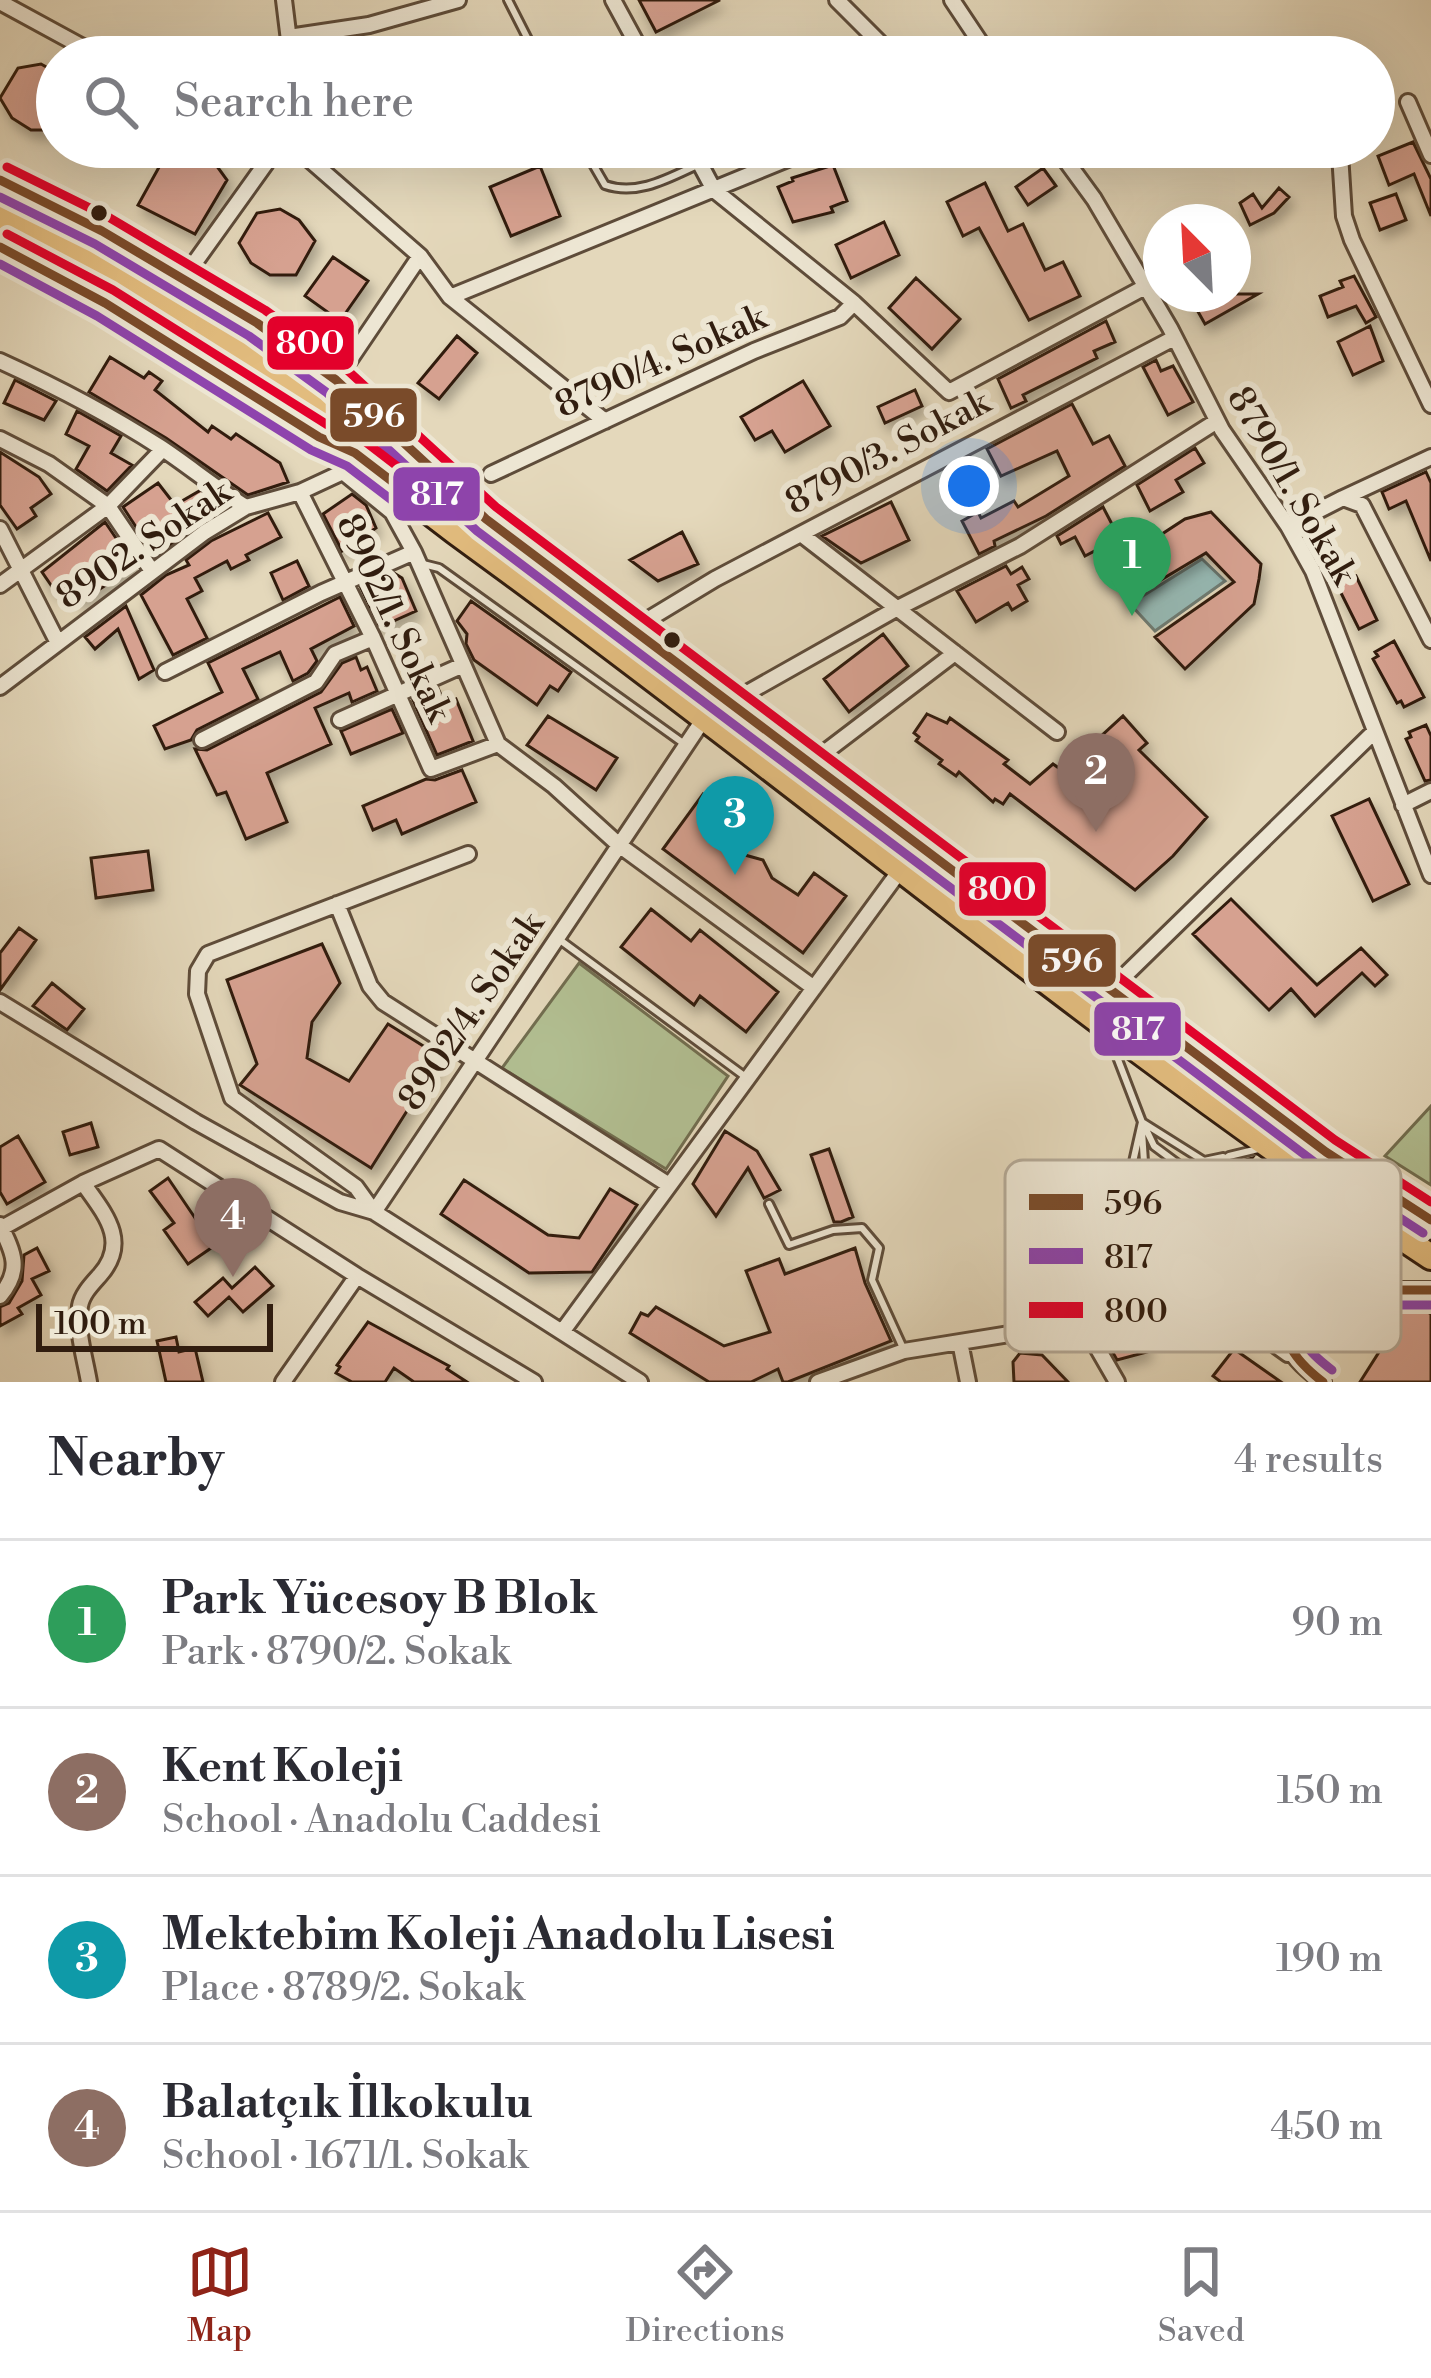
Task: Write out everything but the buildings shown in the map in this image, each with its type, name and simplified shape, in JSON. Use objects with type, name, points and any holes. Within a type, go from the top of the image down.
[{"type":"highway","points":[[0,180],[102,231],[257,323],[336,380],[486,519]]},
{"type":"highway","points":[[0,202],[99,254],[311,386],[1338,1160]]},
{"type":"highway","points":[[0,227],[95,276],[238,362],[325,424],[355,453],[1106,1029],[1288,1160]]},
{"type":"highway","points":[[0,247],[105,303],[302,427],[355,453]]},
{"type":"highway","points":[[1401,1201],[1431,1220]]},
{"type":"highway","points":[[1401,1236],[1431,1256]]},
{"type":"street","points":[[284,0],[289,36]]},
{"type":"street","points":[[296,36],[369,25],[458,0]]},
{"type":"street","points":[[614,0],[633,36]]},
{"type":"street","points":[[837,0],[873,36]]},
{"type":"street","points":[[952,0],[976,36]]},
{"type":"street","points":[[0,2],[62,36]]},
{"type":"street","points":[[1408,102],[1431,155]]},
{"type":"street","points":[[183,279],[263,168]]},
{"type":"street","points":[[322,168],[420,256],[450,297],[605,422]]},
{"type":"street","points":[[702,168],[714,190],[854,303],[949,392],[1143,288]]},
{"type":"street","points":[[450,297],[767,168]]},
{"type":"street","name":"8790/1. Sokak","points":[[1071,168],[1143,284]]},
{"type":"street","points":[[1341,168],[1344,216],[1352,240],[1431,405]]},
{"type":"street","points":[[336,380],[420,256]]},
{"type":"street","name":"8790/4. Sokak","points":[[491,474],[754,351],[840,317],[854,303]]},
{"type":"street","name":"8790/1. Sokak","points":[[1159,312],[1217,421],[1288,526],[1312,571],[1431,875]]},
{"type":"street","name":"8790/3. Sokak","points":[[634,628],[715,579],[1174,338]]},
{"type":"street","points":[[0,361],[56,386],[163,449],[246,508]]},
{"type":"street","points":[[733,701],[1020,546],[1217,421]]},
{"type":"street","points":[[0,439],[49,464],[108,506],[152,572]]},
{"type":"street","points":[[0,585],[108,506],[163,449]]},
{"type":"street","points":[[1288,526],[1431,457]]},
{"type":"street","name":"8902. Sokak","points":[[0,687],[57,640],[246,508],[300,493],[343,472],[392,512],[417,558]]},
{"type":"street","name":"8902/1. Sokak","points":[[300,493],[373,638],[431,769],[498,744]]},
{"type":"street","points":[[1343,498],[1362,505],[1431,640]]},
{"type":"street","points":[[0,529],[57,640]]},
{"type":"street","points":[[801,534],[1057,732]]},
{"type":"street","points":[[165,672],[321,593],[417,558],[498,744],[554,786],[619,845],[814,988]]},
{"type":"street","points":[[202,740],[316,682],[335,654],[373,638]]},
{"type":"street","points":[[812,762],[955,653]]},
{"type":"street","points":[[340,720],[463,665]]},
{"type":"street","name":"8902/4. Sokak","points":[[374,1212],[705,717]]},
{"type":"street","points":[[1110,990],[1374,732]]},
{"type":"street","points":[[1403,805],[1431,790]]},
{"type":"street","points":[[374,1212],[356,1187],[232,1099],[197,994],[198,971],[208,954],[468,854]]},
{"type":"street","points":[[562,1332],[901,869]]},
{"type":"street","points":[[337,904],[370,986],[382,1002],[670,1185]]},
{"type":"street","points":[[0,1002],[196,1122],[340,1202],[374,1212],[640,1382]]},
{"type":"street","points":[[0,1296],[14,1278],[13,1256],[1,1227],[159,1149],[534,1382]]},
{"type":"street","points":[[83,1183],[113,1227],[116,1245],[107,1267],[80,1304],[79,1330],[89,1382]]},
{"type":"street","points":[[283,1382],[357,1276]]},
{"type":"street","points":[[818,1382],[904,1351],[1005,1335]]},
{"type":"street","points":[[960,1342],[968,1382]]},
{"type":"street","points":[[1100,1352],[1117,1382]]},
{"type":"street","points":[[1285,1352],[1323,1382]]},
{"type":"lane","points":[[508,0],[526,36]]},
{"type":"lane","points":[[596,168],[605,185],[622,191],[657,184],[691,168]]},
{"type":"lane","points":[[417,558],[439,568],[686,745]]},
{"type":"lane","points":[[557,938],[748,1078]]},
{"type":"lane","points":[[1106,1029],[1154,1146],[1173,1160]]},
{"type":"lane","points":[[1142,1122],[1202,1160]]},
{"type":"lane","points":[[1142,1122],[1144,1160]]},
{"type":"lane","points":[[1133,1160],[1142,1122]]},
{"type":"lane","points":[[1209,1160],[1270,1148]]},
{"type":"lane","points":[[1223,1160],[1229,1156]]},
{"type":"lane","points":[[769,1204],[788,1245],[833,1230],[862,1228],[878,1248],[872,1280],[904,1351]]},
{"type":"green space","points":[[579,963],[728,1076],[666,1169],[502,1068]]},
{"type":"green space","points":[[1431,1106],[1431,1185],[1401,1166],[1401,1160],[1385,1156]]},
{"type":"water","points":[[1202,559],[1225,581],[1155,631],[1130,604]]},
{"type":"transit line","name":"800","points":[[7,167],[110,218],[265,310],[345,368],[496,507],[1366,1160]]},
{"type":"transit line","name":"596","points":[[0,180],[102,231],[257,323],[336,380],[486,519],[1338,1160]]},
{"type":"transit line","name":"817","points":[[0,197],[95,244],[249,336],[326,392],[477,531],[1312,1160]]},
{"type":"transit line","name":"800","points":[[7,234],[113,290],[326,424],[363,440],[428,490]]},
{"type":"transit line","name":"596","points":[[0,247],[105,303],[319,437],[355,453],[419,502]]},
{"type":"transit line","name":"817","points":[[0,264],[97,316],[311,450],[347,466],[410,514]]},
{"type":"transit line","name":"800","points":[[1401,1183],[1431,1202]]},
{"type":"transit line","name":"596","points":[[1401,1201],[1431,1220]]},
{"type":"transit line","name":"817","points":[[1401,1219],[1423,1233]]},
{"type":"transit line","name":"596","points":[[1401,1290],[1431,1290]]},
{"type":"transit line","name":"817","points":[[1401,1305],[1431,1305]]},
{"type":"transit line","name":"596","points":[[1294,1352],[1323,1382]]},
{"type":"transit line","name":"817","points":[[1311,1352],[1332,1370]]},
{"type":"place","name":"Park Yücesoy B Blok","points":[[1132,616]]},
{"type":"place","name":"Kent Koleji","points":[[1096,832]]},
{"type":"place","name":"Mektebim Koleji Anadolu Lisesi","points":[[735,875]]},
{"type":"place","name":"Balatçık İlkokulu","points":[[233,1277]]}]
